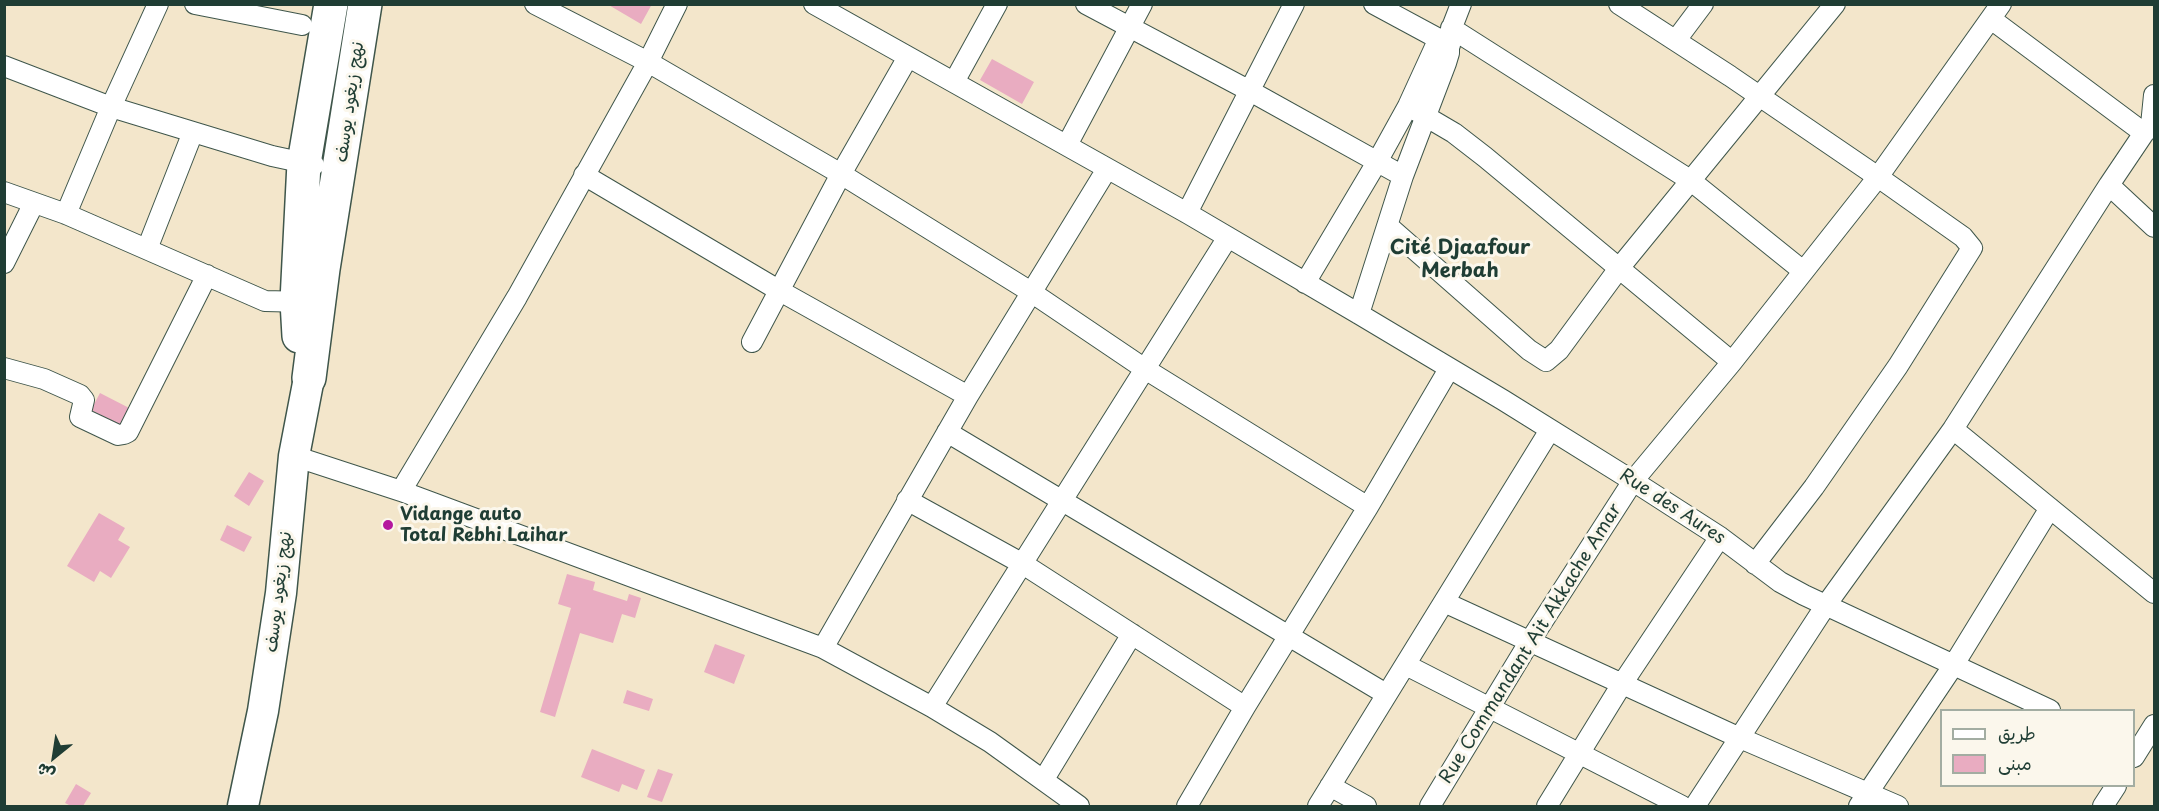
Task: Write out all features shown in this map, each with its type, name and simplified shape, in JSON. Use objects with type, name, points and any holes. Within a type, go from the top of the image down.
[{"type":"highway","name":"نهج زيغود يوسف","points":[[309,302],[304,163],[331,4]]},
{"type":"highway","name":"نهج زيغود يوسف","points":[[309,378],[298,334],[323,269],[365,4]]},
{"type":"main road","name":"نهج زيغود يوسف","points":[[243,807],[263,711],[282,593],[294,456],[309,378]]},
{"type":"street","points":[[66,214],[111,107],[159,4]]},
{"type":"street","points":[[195,4],[302,25]]},
{"type":"street","points":[[535,4],[648,62],[841,174],[1031,292],[1145,369],[1368,507]]},
{"type":"street","points":[[401,491],[512,306],[648,62],[677,4]]},
{"type":"street","name":"Rue des Aures","points":[[814,4],[844,12],[908,57],[1187,213],[1359,314],[1633,481],[1720,537],[1780,582],[2046,709]]},
{"type":"street","points":[[954,82],[997,4]]},
{"type":"street","points":[[1086,4],[1403,177]]},
{"type":"street","points":[[1066,145],[1142,4]]},
{"type":"street","points":[[1187,213],[1294,4]]},
{"type":"street","points":[[1374,4],[1447,37],[1690,180],[1803,271]]},
{"type":"street","points":[[1305,283],[1408,106],[1430,57],[1447,37],[1461,4]]},
{"type":"street","points":[[1619,4],[1878,177],[1963,237],[1972,248],[1898,366],[1814,487],[1755,564]]},
{"type":"street","points":[[1676,40],[1703,4]]},
{"type":"street","points":[[1388,226],[1529,350],[1546,361],[1559,350],[1620,267],[1690,180],[1761,98],[1835,4]]},
{"type":"street","points":[[1996,12],[2150,127]]},
{"type":"street","name":"Rue Commandant Ait Akkache Amar","points":[[1430,807],[1530,641],[1633,481],[1732,362],[1878,177],[1996,12]]},
{"type":"street","points":[[1359,314],[1403,177],[1446,63],[1447,37]]},
{"type":"street","points":[[752,342],[841,174],[908,57]]},
{"type":"street","points":[[4,66],[111,107],[272,156],[340,172]]},
{"type":"street","points":[[1695,807],[1826,605],[1953,429],[2109,185],[2150,127],[2154,95]]},
{"type":"street","points":[[1408,106],[1454,133],[1485,157],[1732,362]]},
{"type":"street","points":[[147,249],[193,132]]},
{"type":"street","points":[[823,648],[968,396],[1107,169]]},
{"type":"street","points":[[584,175],[780,291],[968,396]]},
{"type":"street","points":[[2109,185],[2154,227]]},
{"type":"street","points":[[4,192],[66,214],[265,301],[309,302]]},
{"type":"street","points":[[4,262],[34,203]]},
{"type":"street","points":[[932,707],[1228,237]]},
{"type":"street","points":[[4,368],[44,379],[80,395],[84,400],[80,417],[118,435],[124,434],[128,432],[207,275]]},
{"type":"street","points":[[1186,807],[1449,369]]},
{"type":"street","points":[[1953,429],[2154,593]]},
{"type":"street","points":[[1318,807],[1550,430]]},
{"type":"street","points":[[947,432],[1386,694]]},
{"type":"street","points":[[294,456],[401,491],[823,648],[990,741],[1080,807]]},
{"type":"street","points":[[907,500],[1023,564],[1245,707]]},
{"type":"street","points":[[1863,800],[1953,666],[2050,508]]},
{"type":"street","points":[[1547,807],[1622,684],[1720,537]]},
{"type":"street","points":[[1444,602],[1740,738],[1863,800],[1898,807]]},
{"type":"street","points":[[1044,779],[1132,634]]},
{"type":"street","points":[[1406,664],[1682,807]]},
{"type":"street","points":[[2140,754],[2154,725]]},
{"type":"street","points":[[1330,786],[1366,807]]},
{"type":"street","points":[[2103,807],[2115,787]]},
{"type":"building","points":[[607,4],[652,4],[641,24]]},
{"type":"building","points":[[992,59],[1034,82],[1022,104],[980,80]]},
{"type":"building","points":[[100,393],[135,411],[126,428],[91,410]]},
{"type":"building","points":[[249,472],[264,481],[249,506],[234,496]]},
{"type":"building","points":[[99,513],[125,528],[118,540],[130,547],[111,578],[100,571],[94,582],[67,566]]},
{"type":"building","points":[[227,525],[252,537],[244,552],[220,540]]},
{"type":"building","points":[[567,574],[595,582],[593,590],[627,601],[629,594],[641,598],[635,618],[622,614],[613,643],[580,633],[555,717],[540,712],[571,608],[558,604]]},
{"type":"building","points":[[715,644],[745,655],[734,684],[704,672]]},
{"type":"building","points":[[627,690],[653,699],[649,711],[623,703]]},
{"type":"building","points":[[592,749],[645,770],[637,790],[622,784],[619,792],[581,777]]},
{"type":"building","points":[[658,769],[673,774],[662,802],[647,797]]},
{"type":"building","points":[[76,784],[91,793],[83,806],[71,806],[65,803]]},
{"type":"place","name":"Vidange auto Total Rebhi Laihar","points":[[388,525]]},
{"type":"district","name":"Cité Djaafour Merbah","points":[[1460,260]]}]
